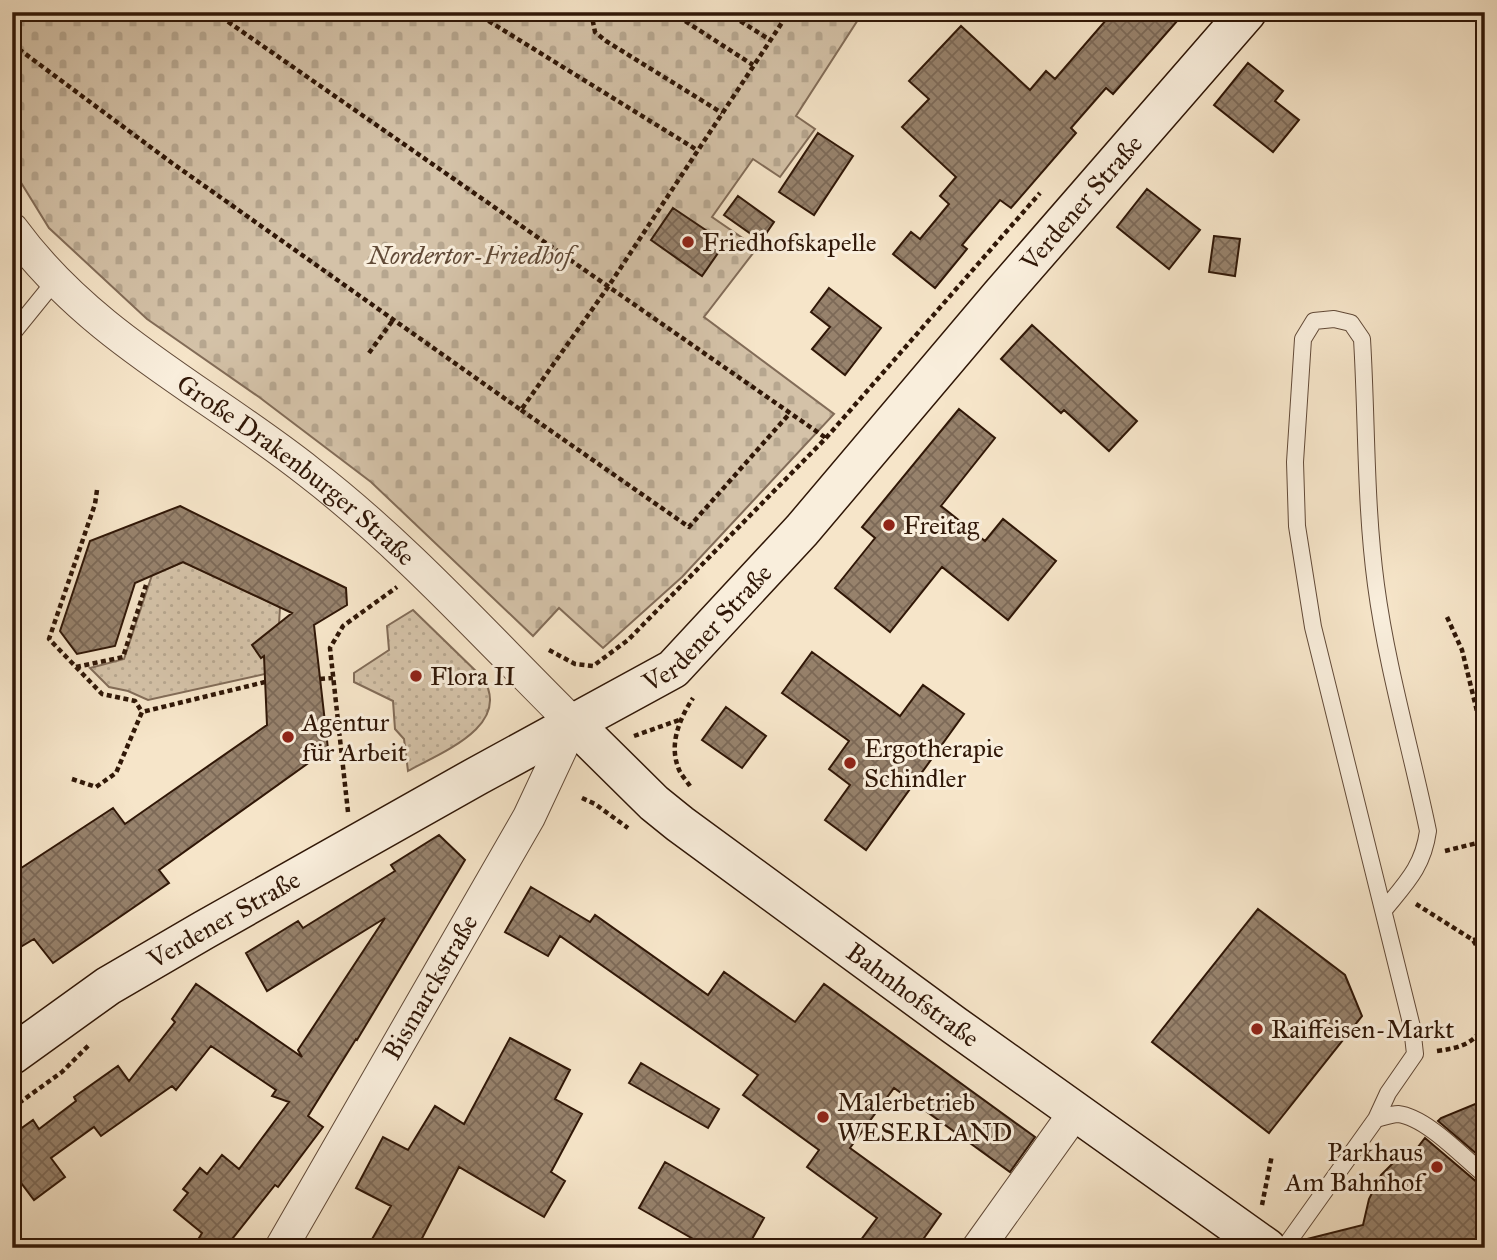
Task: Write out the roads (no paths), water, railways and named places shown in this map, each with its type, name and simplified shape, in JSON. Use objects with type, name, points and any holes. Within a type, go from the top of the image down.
[{"type":"main road","name":"Verdener Straße","points":[[12,1055],[108,986],[362,840],[673,669],[802,530],[1000,296],[1247,12]]},
{"type":"main road","name":"Bahnhofstraße","points":[[573,723],[654,803],[680,824],[1267,1248]]},
{"type":"street","name":"Große Drakenburger Straße","points":[[12,229],[55,281],[86,311],[150,362],[308,470],[360,513],[573,723]]},
{"type":"street","name":"Bismarckstraße","points":[[281,1248],[528,817],[573,723]]},
{"type":"street","points":[[978,1248],[1076,1111]]},
{"type":"lane","points":[[12,334],[55,281]]},
{"type":"lane","points":[[1284,1248],[1376,1119],[1388,1093],[1415,1055],[1412,1027],[1313,627],[1297,526],[1295,462],[1303,339],[1314,321],[1334,319],[1351,323],[1362,339],[1368,509],[1376,588],[1428,831],[1425,852],[1416,871],[1384,910]]},
{"type":"lane","points":[[1376,1119],[1396,1114],[1414,1119],[1485,1175]]},
{"type":"place","name":"Friedhofskapelle","points":[[688,242]]},
{"type":"place","name":"Freitag","points":[[889,525]]},
{"type":"place","name":"Flora II","points":[[416,676]]},
{"type":"place","name":"Agentur für Arbeit","points":[[288,737]]},
{"type":"place","name":"Ergotherapie Schindler","points":[[850,763]]},
{"type":"place","name":"Raiffeisen-Markt","points":[[1257,1029]]},
{"type":"place","name":"Malerbetrieb WESERLAND","points":[[823,1117]]},
{"type":"place","name":"Parkhaus Am Bahnhof","points":[[1437,1167]]},
{"type":"park label","name":"Nordertor-Friedhof","points":[[470,255]]}]
